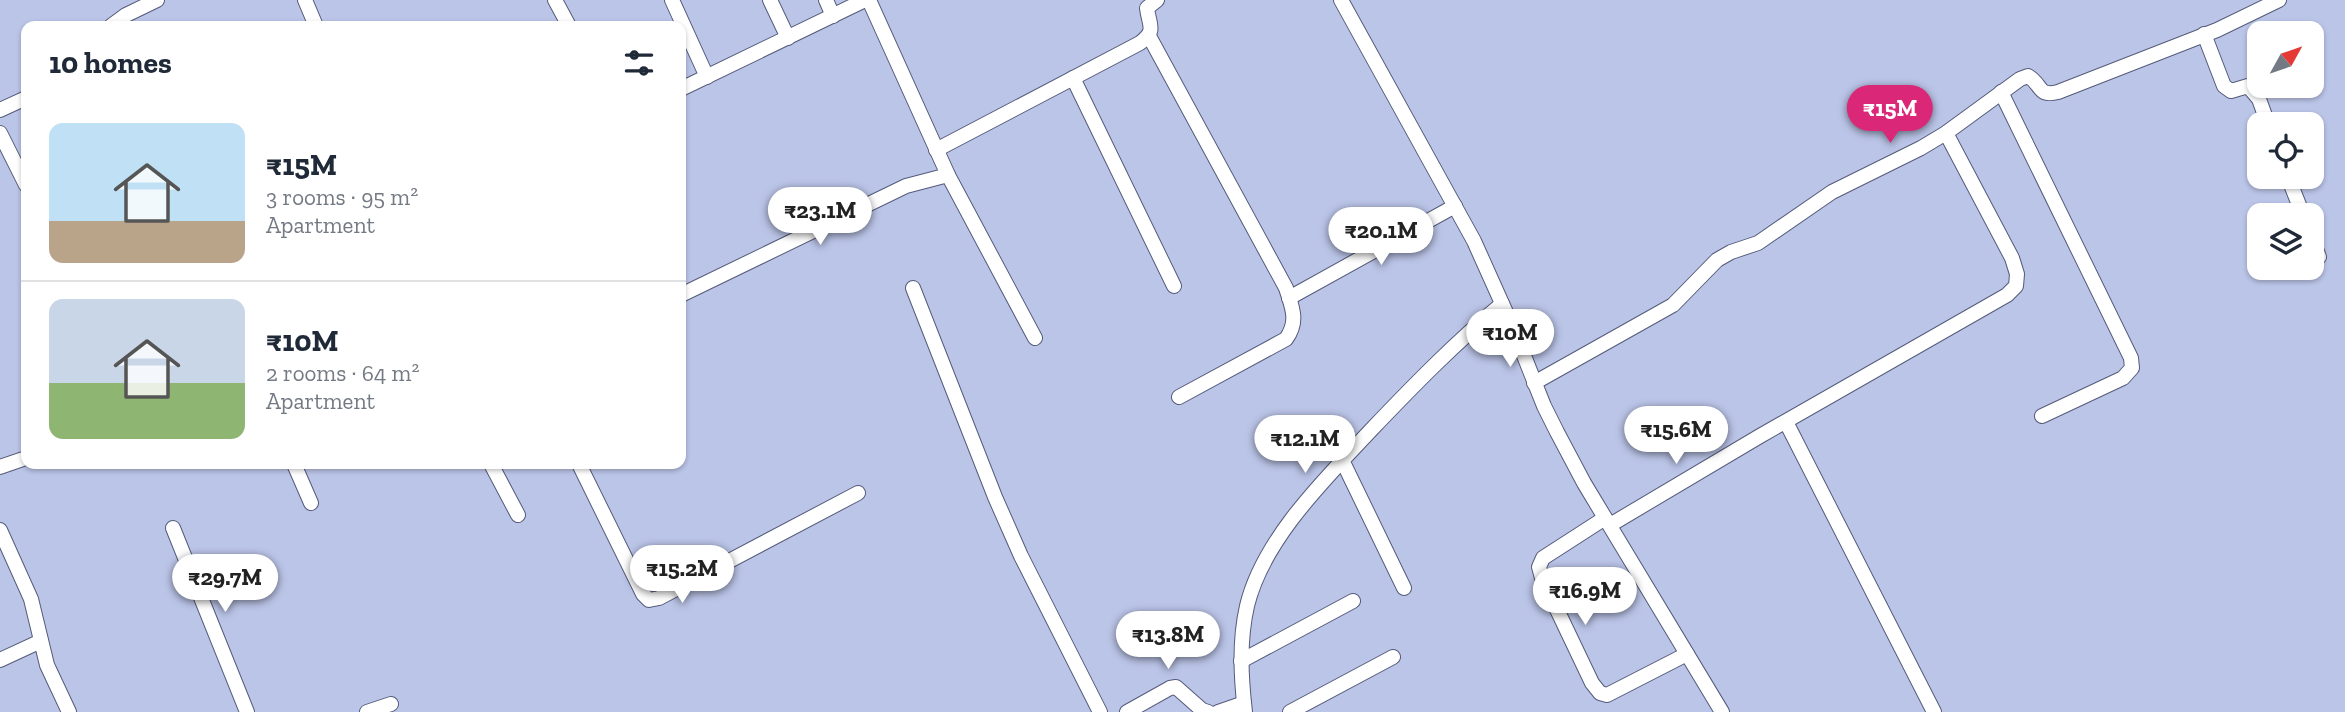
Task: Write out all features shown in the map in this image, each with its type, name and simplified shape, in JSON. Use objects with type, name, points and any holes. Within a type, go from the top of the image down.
[{"type":"street","points":[[118,21],[157,0]]},
{"type":"street","points":[[305,0],[311,21]]},
{"type":"street","points":[[555,0],[566,21]]},
{"type":"street","points":[[672,0],[682,21]]},
{"type":"street","points":[[770,0],[788,38]]},
{"type":"street","points":[[826,0],[833,16]]},
{"type":"street","points":[[686,87],[867,0],[948,175],[1035,338]]},
{"type":"street","points":[[936,150],[1149,36],[1152,28],[1147,8],[1157,0]]},
{"type":"street","points":[[1341,0],[1455,206],[1502,304],[1557,432],[1722,712]]},
{"type":"street","points":[[1534,383],[1674,305],[1717,260],[1758,243],[1832,192],[1895,163],[1946,133],[2020,79],[2028,76],[2042,92],[2058,92],[2204,34],[2273,2]]},
{"type":"street","points":[[686,31],[707,77]]},
{"type":"street","points":[[2204,34],[2224,86],[2231,91],[2248,86],[2254,91],[2263,112]]},
{"type":"street","points":[[1149,36],[1286,288],[1295,313],[1292,330],[1286,339],[1179,397]]},
{"type":"street","points":[[1073,78],[1174,286]]},
{"type":"street","points":[[2001,92],[2131,358],[2132,368],[2123,378],[2042,416]]},
{"type":"street","points":[[0,110],[21,100]]},
{"type":"street","points":[[0,133],[21,175]]},
{"type":"street","points":[[1687,654],[1606,695],[1600,692],[1592,682],[1542,578],[1539,567],[1543,558],[2007,295],[2016,286],[2017,274],[2012,258],[1946,133]]},
{"type":"street","points":[[686,293],[906,186],[948,175]]},
{"type":"street","points":[[1290,298],[1455,206]]},
{"type":"street","points":[[913,288],[1021,556],[1100,712]]},
{"type":"street","points":[[1218,712],[1245,707],[1241,661],[1248,603],[1261,571],[1297,511],[1438,360],[1502,304]]},
{"type":"street","points":[[1786,422],[1934,712]]},
{"type":"street","points":[[0,467],[21,460]]},
{"type":"street","points":[[1342,460],[1404,588]]},
{"type":"street","points":[[296,469],[311,503]]},
{"type":"street","points":[[494,469],[518,515]]},
{"type":"street","points":[[581,469],[643,594],[649,600],[659,598],[858,493]]},
{"type":"street","points":[[173,528],[247,712]]},
{"type":"street","points":[[0,530],[31,598],[47,665],[69,712]]},
{"type":"street","points":[[1241,661],[1353,601]]},
{"type":"street","points":[[0,660],[41,641]]},
{"type":"street","points":[[1290,712],[1393,657]]},
{"type":"street","points":[[1127,712],[1176,687],[1202,710],[1208,712]]},
{"type":"street","points":[[367,712],[391,704]]}]
